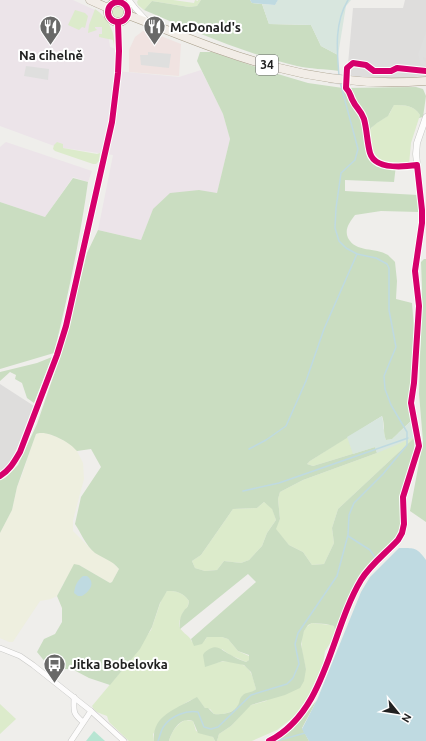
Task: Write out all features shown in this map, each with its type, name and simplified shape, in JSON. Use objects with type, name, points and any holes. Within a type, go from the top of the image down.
[{"type":"main road","points":[[90,0],[108,8]]},
{"type":"main road","points":[[120,1],[127,6],[128,15],[125,19],[118,22],[112,21],[108,16],[108,8],[113,3],[120,1]]},
{"type":"main road","name":"34","points":[[128,15],[251,60],[289,71],[351,81],[426,81]]},
{"type":"street","points":[[129,0],[150,23]]},
{"type":"street","points":[[0,476],[13,465],[20,452],[57,355],[66,326],[112,122],[118,73],[118,22]]},
{"type":"street","points":[[268,741],[286,730],[306,708],[319,683],[352,598],[361,580],[398,540],[402,533],[404,524],[403,497],[419,446],[411,403],[414,383],[419,306],[415,271],[422,210],[416,154],[417,143],[426,117]]},
{"type":"street","points":[[0,648],[27,660],[91,711],[124,741]]},
{"type":"street","points":[[74,697],[73,712],[75,716],[83,722]]},
{"type":"street","points":[[71,741],[91,711]]},
{"type":"shaded area","points":[[0,0],[73,0],[95,10],[107,25],[110,47],[116,49],[116,71],[179,77],[201,70],[223,114],[230,139],[217,194],[199,190],[153,209],[141,240],[98,230],[113,155],[57,147],[0,126]]},
{"type":"shaded area","points":[[278,0],[351,0],[346,6],[338,55],[321,46],[311,25],[269,24],[262,4],[275,5]]},
{"type":"shaded area","points":[[405,0],[426,0],[426,76],[352,80],[351,86],[328,83],[329,73],[347,75],[353,8],[403,8]]},
{"type":"shaded area","points":[[143,31],[151,32],[181,44],[179,76],[129,72],[129,50],[135,37]]},
{"type":"shaded area","points":[[426,32],[426,58],[423,57],[423,59],[426,62],[426,66],[420,63],[418,55]]},
{"type":"shaded area","points":[[48,51],[63,53],[62,58],[47,56]]},
{"type":"shaded area","points":[[148,52],[171,54],[169,68],[141,65],[140,55],[148,55]]},
{"type":"shaded area","points":[[26,66],[49,69],[48,80],[24,76]]},
{"type":"shaded area","points":[[6,142],[92,171],[88,182],[73,177],[45,217],[0,202],[0,147]]},
{"type":"shaded area","points":[[0,384],[34,406],[13,458],[4,470],[0,472]]},
{"type":"shaded area","points":[[382,416],[386,440],[392,439],[412,420],[415,437],[377,453],[375,447],[353,454],[347,437]]},
{"type":"green space","points":[[138,0],[173,0],[194,3],[195,0],[201,0],[197,6],[189,7],[152,1],[144,10],[138,5]]},
{"type":"green space","points":[[201,0],[250,0],[252,3],[262,4],[269,24],[311,25],[321,46],[338,55],[339,71],[302,67],[277,61],[200,34],[144,10],[152,1],[189,7],[197,6]]},
{"type":"green space","points":[[116,6],[120,6],[124,12],[120,18],[116,18],[112,14],[112,10]]},
{"type":"green space","points":[[95,9],[103,16],[112,30],[114,45],[113,40],[99,37],[99,34],[102,34],[102,27],[95,27],[97,30],[88,33],[89,25]]},
{"type":"green space","points":[[75,10],[85,13],[88,16],[85,28],[82,27],[79,30],[68,25]]},
{"type":"green space","points":[[200,52],[212,52],[308,83],[343,88],[416,87],[423,89],[426,96],[423,117],[419,118],[420,115],[412,107],[394,105],[388,116],[371,128],[369,133],[373,162],[377,167],[396,165],[394,182],[345,180],[345,191],[418,195],[419,212],[381,211],[355,215],[348,226],[347,232],[351,243],[361,248],[388,255],[395,262],[397,281],[396,299],[412,303],[414,328],[411,403],[412,420],[392,439],[386,440],[382,416],[310,461],[307,464],[313,466],[375,447],[377,453],[303,480],[280,492],[278,499],[280,519],[276,529],[289,545],[303,552],[312,565],[324,564],[334,543],[332,528],[338,509],[415,437],[414,454],[409,473],[401,524],[395,541],[363,577],[335,631],[334,626],[312,623],[308,625],[304,631],[301,644],[306,669],[304,681],[300,688],[285,695],[251,705],[231,726],[219,734],[217,741],[215,741],[213,737],[198,733],[193,721],[188,720],[180,722],[177,725],[169,741],[154,741],[154,732],[160,720],[193,699],[197,697],[205,708],[208,708],[214,714],[224,714],[231,712],[236,708],[239,704],[240,698],[244,694],[252,692],[256,689],[251,672],[244,665],[223,661],[205,667],[203,655],[208,650],[215,647],[246,662],[249,660],[249,655],[238,651],[228,639],[222,637],[207,637],[202,644],[194,646],[191,639],[256,582],[248,574],[180,629],[181,616],[189,601],[179,593],[167,591],[160,603],[152,627],[140,649],[110,685],[89,678],[72,669],[59,669],[46,663],[37,652],[44,639],[55,634],[62,622],[62,608],[57,596],[74,564],[79,565],[110,583],[119,569],[117,566],[92,550],[75,524],[81,497],[101,467],[91,449],[77,451],[74,447],[58,437],[46,433],[36,434],[17,487],[12,510],[0,533],[0,480],[5,478],[18,465],[37,424],[63,348],[87,253],[98,230],[141,240],[153,209],[170,193],[199,190],[217,193],[230,139],[223,114],[197,61]],"holes":[[[264,502],[272,509],[276,520],[267,533],[262,546],[249,560],[241,563],[224,561],[217,570],[205,571],[195,568],[192,561],[201,555],[233,509],[257,508]]]},
{"type":"green space","points":[[394,105],[412,107],[420,115],[411,143],[409,164],[384,167],[377,166],[373,162],[369,133],[374,125],[389,114]]},
{"type":"green space","points":[[57,142],[63,144],[63,148],[97,154],[100,153],[99,161],[96,164],[93,164],[55,151],[53,149]]},
{"type":"green space","points":[[73,178],[88,182],[73,268],[54,353],[0,369],[0,202],[45,217]]},
{"type":"green space","points":[[426,259],[426,522],[410,511],[423,441],[419,394],[422,288],[421,262]]},
{"type":"green space","points":[[52,357],[34,403],[27,398],[22,383],[15,379],[16,375],[10,372],[0,381],[0,372],[37,363]]},
{"type":"green space","points":[[366,425],[415,437],[338,509],[332,528],[334,543],[324,564],[312,565],[303,552],[289,545],[275,529],[280,519],[278,499],[280,492],[303,480],[377,453],[375,447],[313,466],[307,464]]},
{"type":"green space","points":[[39,432],[57,437],[74,446],[77,451],[83,463],[84,479],[73,520],[73,531],[94,552],[112,562],[119,569],[110,583],[79,565],[63,584],[57,596],[40,601],[13,642],[9,642],[0,638],[0,533],[12,510],[17,487],[36,434]]},
{"type":"green space","points":[[264,502],[272,508],[276,520],[267,533],[262,546],[249,560],[241,563],[224,561],[217,570],[205,571],[195,568],[192,561],[201,555],[233,509],[257,508]]},
{"type":"green space","points":[[167,591],[179,593],[189,601],[179,621],[179,627],[192,642],[205,640],[207,637],[222,637],[228,639],[238,651],[249,656],[249,660],[246,662],[230,655],[222,649],[216,663],[228,661],[243,665],[249,670],[256,689],[252,693],[243,695],[236,708],[224,714],[214,714],[210,709],[205,708],[197,698],[191,700],[179,708],[153,734],[154,741],[129,741],[109,722],[107,716],[96,711],[92,706],[123,669],[151,630],[162,598]]},
{"type":"green space","points":[[312,623],[334,626],[335,631],[333,639],[325,651],[323,664],[308,697],[295,716],[277,730],[252,741],[217,741],[219,734],[231,726],[248,707],[266,701],[306,669],[302,651],[302,638],[303,632]]},
{"type":"green space","points":[[317,700],[302,728],[309,741],[275,741],[293,729]]},
{"type":"green space","points":[[0,704],[16,719],[0,734]]},
{"type":"green space","points":[[185,720],[193,721],[196,731],[213,737],[215,741],[169,741],[175,729]]},
{"type":"green space","points":[[94,731],[105,741],[86,741]]},
{"type":"water","points":[[250,0],[278,0],[275,5],[252,3]]},
{"type":"water","points":[[399,548],[415,549],[426,560],[426,741],[309,741],[302,729],[317,700],[361,592],[370,577]]},
{"type":"water","points":[[83,576],[87,576],[90,579],[91,587],[85,594],[78,596],[74,593],[75,588],[78,581]]},
{"type":"waterway","points":[[339,76],[337,47],[338,28],[340,18],[348,0]]},
{"type":"waterway","points":[[158,741],[161,731],[167,722],[179,714],[198,712],[204,727],[211,729],[218,727],[251,695],[287,684],[293,678],[299,664],[295,644],[298,633],[337,576],[348,535],[349,515],[354,503],[383,474],[407,445],[407,432],[391,405],[385,389],[384,376],[396,347],[389,310],[389,268],[387,264],[376,258],[357,254],[346,248],[339,241],[335,228],[341,173],[355,160],[358,149],[340,82]]},
{"type":"waterway","points":[[249,449],[266,440],[286,426],[306,381],[324,329],[357,254]]},
{"type":"waterway","points":[[243,491],[279,483],[408,438]]},
{"type":"waterway","points":[[348,536],[370,550],[376,559]]},
{"type":"waterway","points":[[276,741],[305,733]]},
{"type":"cycle path","points":[[118,2],[125,5],[128,12],[125,19],[118,22],[111,19],[108,12],[111,5],[118,2]]},
{"type":"cycle path","points":[[0,476],[9,468],[20,452],[57,355],[66,326],[112,122],[118,73],[118,22]]},
{"type":"cycle path","points":[[269,741],[288,728],[303,710],[315,691],[325,669],[342,623],[361,580],[373,564],[398,540],[402,533],[404,524],[403,497],[419,446],[411,403],[414,383],[419,306],[415,271],[422,223],[417,165],[397,167],[383,165],[373,158],[369,149],[364,119],[346,88],[347,68],[353,63],[366,65],[374,71],[391,71],[397,68],[426,71]]},
{"type":"place","name":"Na cihelně","points":[[51,46]]},
{"type":"place","name":"McDonald's","points":[[155,46]]},
{"type":"place","name":"Jitka Bobelovka","points":[[54,684]]}]
